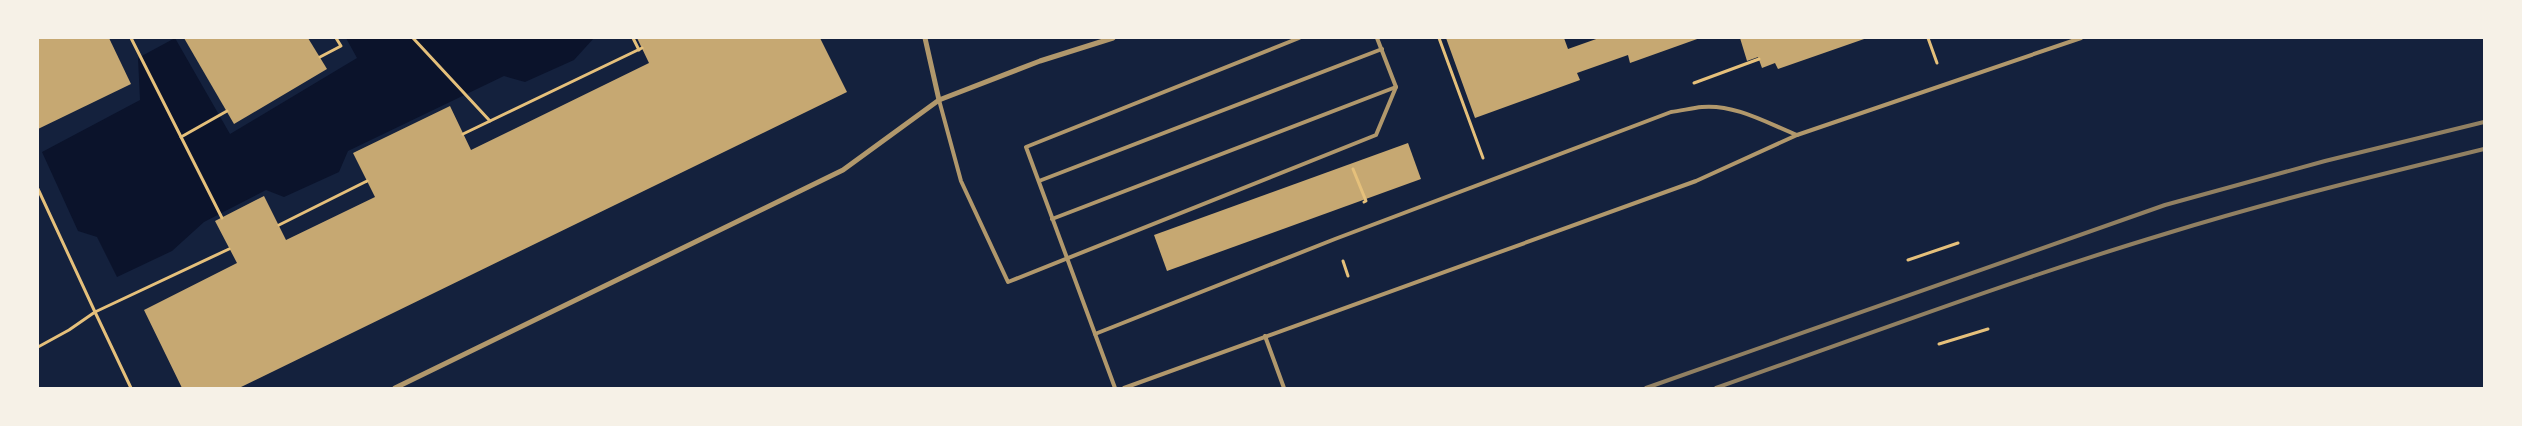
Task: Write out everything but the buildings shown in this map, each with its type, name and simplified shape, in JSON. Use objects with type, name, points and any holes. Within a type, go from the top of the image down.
[{"type":"street","points":[[925,38],[939,100]]},
{"type":"street","points":[[394,388],[843,170],[939,100],[1040,61],[1113,38]]},
{"type":"lane","points":[[1115,388],[1026,147],[1299,38]]},
{"type":"lane","points":[[939,100],[961,181],[1008,282],[1376,135],[1396,87],[1377,38]]},
{"type":"lane","points":[[1124,388],[1696,181],[1797,135],[2081,38]]},
{"type":"lane","points":[[1039,181],[1382,49]]},
{"type":"lane","points":[[1052,219],[1396,87]]},
{"type":"lane","points":[[1095,334],[1671,112],[1703,107],[1725,109],[1750,115],[1797,135]]},
{"type":"lane","points":[[1265,336],[1284,388]]},
{"type":"path","points":[[131,38],[222,218]]},
{"type":"path","points":[[320,58],[341,46],[336,38]]},
{"type":"path","points":[[413,38],[490,121]]},
{"type":"path","points":[[464,134],[640,49],[633,38]]},
{"type":"path","points":[[1439,38],[1483,159]]},
{"type":"path","points":[[181,137],[227,111]]},
{"type":"path","points":[[278,225],[367,181]]},
{"type":"path","points":[[38,190],[131,388]]},
{"type":"path","points":[[1908,260],[1958,243]]},
{"type":"path","points":[[38,346],[69,330],[95,312],[229,249]]},
{"type":"path","points":[[1939,344],[1988,329]]},
{"type":"water","points":[[175,38],[230,134],[357,58],[346,38],[594,38],[574,60],[525,82],[504,76],[348,151],[339,172],[284,197],[266,190],[204,222],[172,251],[117,277],[97,237],[78,231],[42,152],[140,100],[138,58]]},
{"type":"railway","points":[[1646,388],[2165,205],[2325,161],[2484,122]]},
{"type":"railway","points":[[1716,388],[2054,269],[2207,221],[2484,149]]}]
